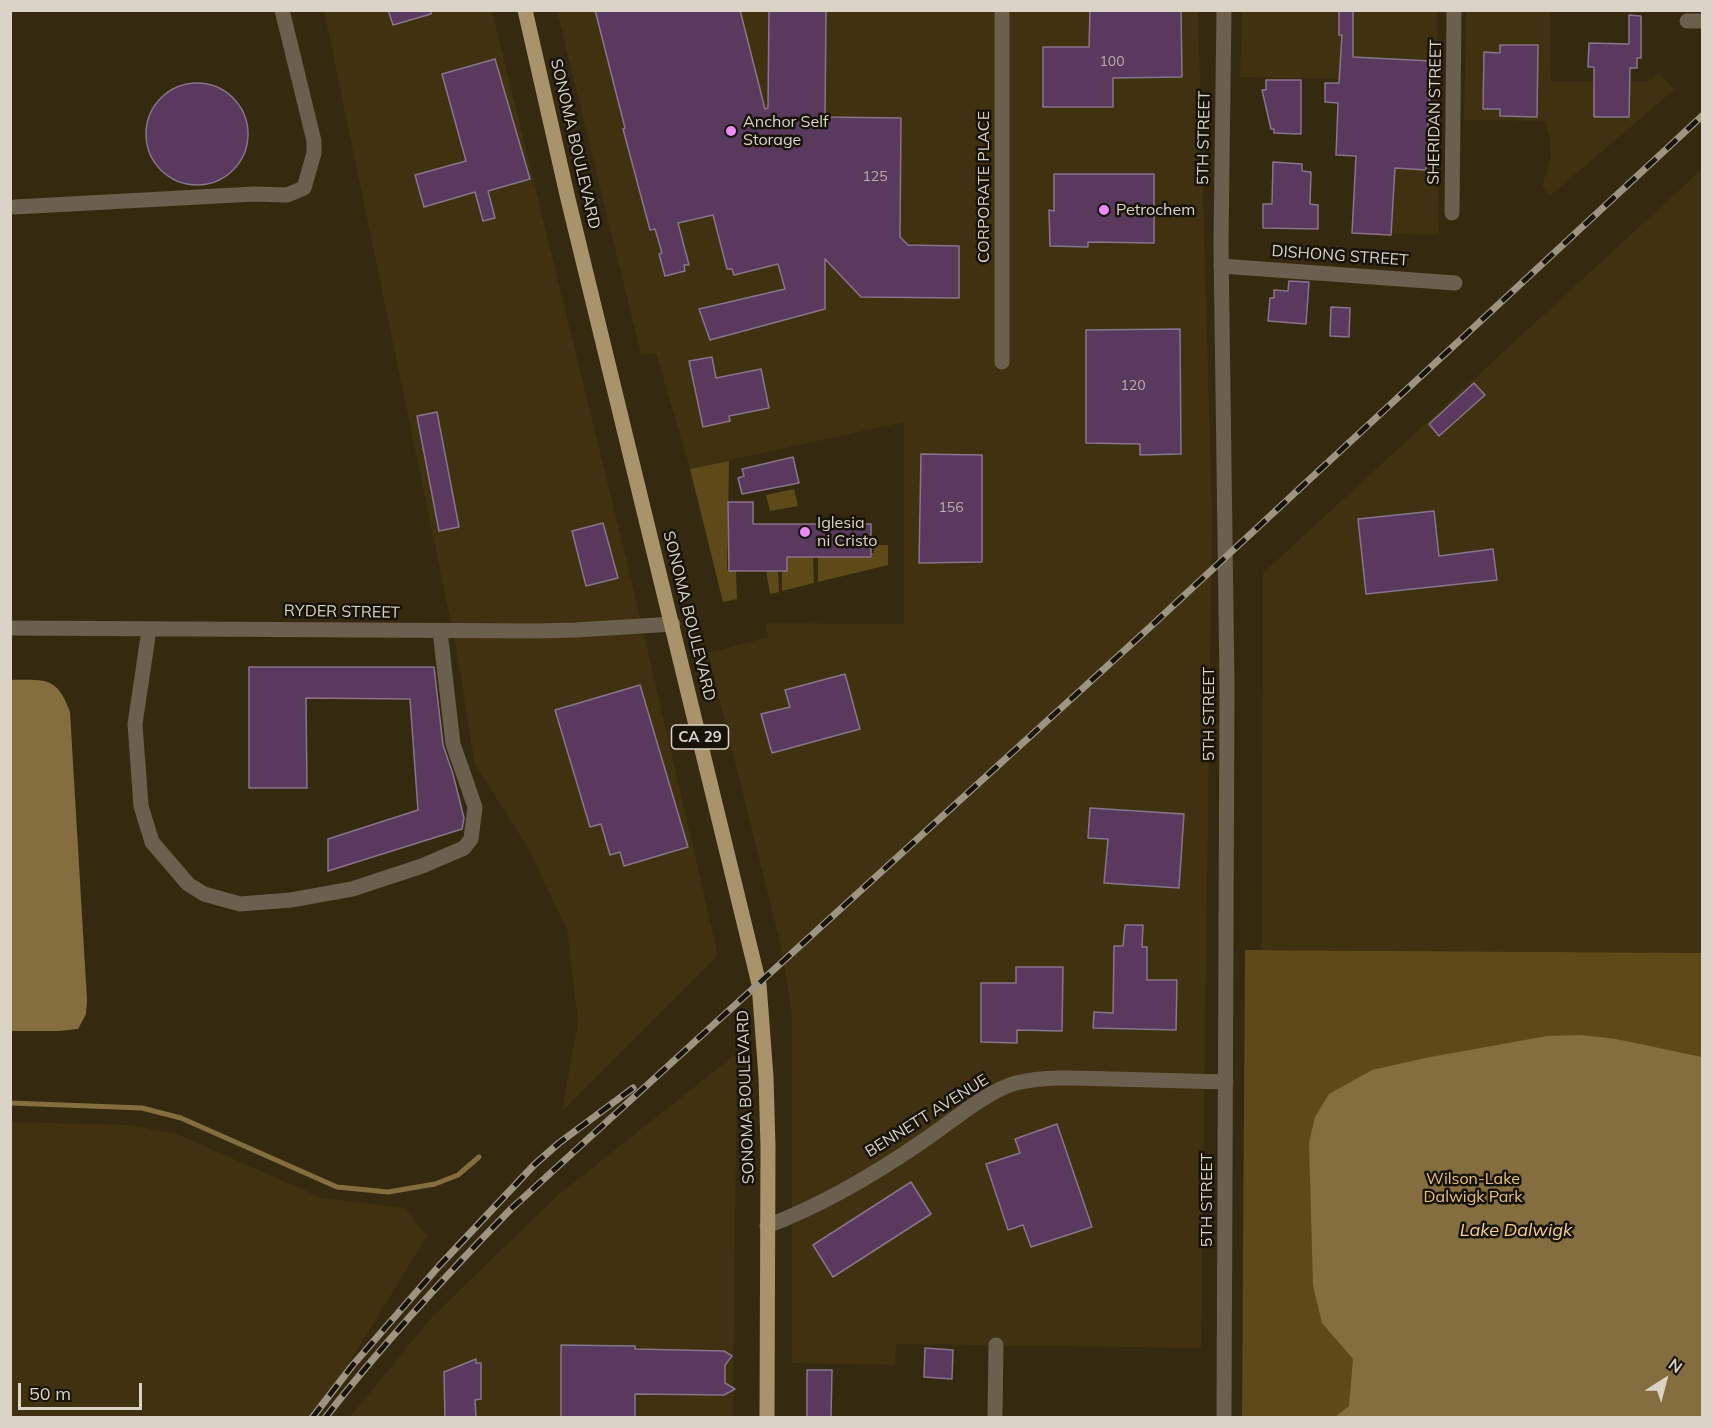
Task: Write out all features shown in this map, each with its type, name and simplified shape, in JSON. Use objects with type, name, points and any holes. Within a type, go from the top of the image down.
[{"type":"main road","name":"SONOMA BOULEVARD","points":[[525,10],[568,200],[759,984],[766,1077],[767,1418]]},
{"type":"street","points":[[15,207],[254,194],[287,195],[304,189],[314,153],[314,141],[282,10]]},
{"type":"street","name":"CORPORATE PLACE","points":[[1002,10],[1002,362]]},
{"type":"street","name":"5TH STREET","points":[[1224,10],[1221,266],[1227,685],[1224,1418]]},
{"type":"street","name":"SHERIDAN STREET","points":[[1452,213],[1454,10]]},
{"type":"street","name":"DISHONG STREET","points":[[1221,266],[1455,283]]},
{"type":"street","name":"RYDER STREET","points":[[10,628],[440,631],[576,630],[673,624]]},
{"type":"street","points":[[148,630],[135,724],[141,806],[152,842],[188,884],[204,894],[240,904],[291,900],[352,889],[422,866],[464,848],[471,839],[475,807],[453,744],[440,631]]},
{"type":"street","name":"BENNETT AVENUE","points":[[767,1226],[799,1214],[828,1199],[922,1142],[980,1100],[1015,1083],[1092,1078],[1226,1082]]},
{"type":"street","points":[[996,1345],[996,1418]]},
{"type":"shaded area","points":[[324,11],[492,11],[633,587],[718,955],[562,1111],[578,1021],[567,929],[526,845],[475,764],[455,642]]},
{"type":"shaded area","points":[[557,11],[1198,11],[1212,516],[1201,1348],[896,1344],[895,1365],[792,1363],[792,1016],[781,947],[708,653],[768,637],[765,623],[904,624],[904,422],[690,469],[656,353],[641,355]]},
{"type":"shaded area","points":[[1242,11],[1437,11],[1439,235],[1352,233],[1356,157],[1336,155],[1339,79],[1240,77]]},
{"type":"shaded area","points":[[1466,11],[1550,11],[1551,82],[1640,82],[1651,80],[1658,73],[1675,89],[1550,196],[1542,186],[1551,158],[1550,139],[1545,121],[1464,120]]},
{"type":"shaded area","points":[[1702,169],[1702,953],[1262,950],[1263,573]]},
{"type":"shaded area","points":[[737,1053],[733,1417],[349,1418],[432,1317],[558,1195]]},
{"type":"shaded area","points":[[11,1122],[130,1125],[177,1134],[322,1198],[405,1208],[427,1236],[316,1417],[11,1417]]},
{"type":"green space","points":[[729,461],[727,570],[736,571],[737,599],[723,602],[690,469]]},
{"type":"green space","points":[[794,489],[798,506],[770,511],[766,495]]},
{"type":"green space","points":[[874,545],[888,545],[888,565],[818,582],[818,557],[871,557],[871,553],[874,553]]},
{"type":"green space","points":[[787,557],[813,557],[814,583],[782,591],[782,571]]},
{"type":"green space","points":[[766,570],[778,571],[779,592],[770,594]]},
{"type":"green space","name":"Lake Dalwigk","points":[[1245,950],[1702,953],[1702,1417],[1242,1418]]},
{"type":"water","points":[[11,680],[48,682],[60,692],[70,712],[87,1000],[86,1014],[78,1029],[11,1031]]},
{"type":"water","name":"Lake Dalwigk","points":[[1581,1035],[1616,1039],[1702,1057],[1702,1417],[1335,1417],[1349,1406],[1353,1359],[1322,1323],[1313,1286],[1309,1143],[1315,1117],[1329,1094],[1372,1070],[1547,1036]]},
{"type":"building","points":[[388,10],[431,10],[431,14],[393,25]]},
{"type":"building","points":[[595,10],[740,10],[765,109],[768,108],[769,10],[826,10],[825,117],[901,118],[900,237],[908,245],[959,246],[959,298],[861,297],[825,259],[825,309],[710,340],[699,309],[785,289],[778,264],[734,275],[732,269],[727,269],[713,215],[678,223],[689,265],[684,265],[685,271],[665,276],[659,254],[662,253],[655,229],[650,230],[623,129],[625,128]]},
{"type":"building","points":[[1090,10],[1181,10],[1182,77],[1113,78],[1113,107],[1043,107],[1043,47],[1089,47]]},
{"type":"building","points":[[1339,10],[1353,10],[1353,57],[1431,61],[1426,170],[1395,168],[1391,235],[1352,233],[1356,156],[1336,155],[1338,103],[1325,102],[1325,83],[1339,83],[1342,35],[1339,35]]},
{"type":"building","points":[[1629,15],[1641,16],[1641,58],[1637,58],[1637,68],[1630,68],[1629,117],[1594,117],[1594,67],[1588,67],[1589,43],[1629,44]]},
{"type":"building","points":[[1500,45],[1538,45],[1537,117],[1500,116],[1500,109],[1483,109],[1484,52],[1500,53]]},
{"type":"building","points":[[495,59],[530,179],[488,191],[495,218],[483,221],[475,192],[424,207],[415,175],[466,161],[442,74]]},
{"type":"building","points":[[1266,80],[1301,80],[1301,134],[1274,133],[1274,129],[1271,129],[1262,90],[1266,90]]},
{"type":"building","points":[[197,83],[217,87],[233,98],[244,114],[248,134],[244,154],[233,170],[217,181],[197,185],[177,181],[161,170],[150,154],[146,134],[150,114],[161,98],[177,87]]},
{"type":"building","points":[[1273,162],[1302,164],[1302,171],[1311,172],[1310,204],[1318,205],[1318,229],[1263,228],[1263,204],[1272,204]]},
{"type":"building","name":"Petrochem","points":[[1054,174],[1154,174],[1154,243],[1088,242],[1088,247],[1050,246],[1049,210],[1054,211]]},
{"type":"building","points":[[1289,281],[1309,282],[1306,324],[1268,321],[1270,298],[1274,298],[1274,290],[1288,291]]},
{"type":"building","points":[[1331,307],[1350,308],[1349,337],[1330,336]]},
{"type":"building","points":[[1180,329],[1181,454],[1140,455],[1140,444],[1086,443],[1086,330]]},
{"type":"building","points":[[712,357],[716,378],[761,369],[769,408],[729,416],[730,421],[703,427],[689,361]]},
{"type":"building","points":[[1474,383],[1485,395],[1439,436],[1429,424]]},
{"type":"building","points":[[437,412],[459,527],[439,531],[417,416]]},
{"type":"building","points":[[921,454],[982,455],[982,562],[919,563]]},
{"type":"building","points":[[793,457],[799,483],[742,494],[738,478],[744,476],[742,469]]},
{"type":"building","points":[[728,502],[753,502],[753,524],[871,524],[871,557],[787,557],[787,571],[729,571]]},
{"type":"building","points":[[1434,511],[1439,556],[1493,549],[1497,580],[1366,594],[1358,519]]},
{"type":"building","points":[[603,523],[618,578],[586,586],[572,531]]},
{"type":"building","points":[[249,667],[434,667],[443,745],[464,818],[462,829],[328,871],[328,839],[418,810],[410,699],[306,698],[307,788],[249,788]]},
{"type":"building","points":[[845,674],[860,729],[772,753],[761,714],[790,707],[785,690]]},
{"type":"building","points":[[640,685],[688,847],[624,866],[620,852],[610,855],[601,824],[590,827],[555,710]]},
{"type":"building","points":[[1090,808],[1184,814],[1179,888],[1104,883],[1108,839],[1088,838]]},
{"type":"building","points":[[1125,925],[1143,925],[1142,947],[1147,947],[1147,980],[1177,980],[1176,1030],[1093,1028],[1094,1012],[1113,1013],[1114,946],[1123,946]]},
{"type":"building","points":[[1016,967],[1063,967],[1062,1031],[1017,1030],[1017,1043],[981,1042],[981,983],[1016,983]]},
{"type":"building","points":[[1057,1124],[1092,1227],[1031,1247],[1023,1225],[1008,1230],[986,1164],[1020,1153],[1015,1139]]},
{"type":"building","points":[[911,1182],[931,1214],[833,1277],[813,1245]]},
{"type":"building","points":[[561,1345],[724,1351],[732,1356],[725,1365],[725,1383],[735,1389],[724,1395],[635,1394],[635,1418],[561,1418]]},
{"type":"building","points":[[925,1348],[953,1350],[952,1379],[924,1377]]},
{"type":"building","points":[[476,1359],[476,1363],[481,1363],[481,1399],[475,1400],[476,1418],[445,1418],[444,1372]]},
{"type":"building","points":[[807,1370],[832,1370],[831,1418],[807,1418]]},
{"type":"waterway","points":[[10,1103],[142,1108],[181,1118],[337,1187],[388,1192],[435,1184],[458,1175],[479,1157]]},
{"type":"railway","points":[[325,1418],[415,1311],[511,1209],[1149,628],[1702,116]]},
{"type":"railway","points":[[312,1418],[352,1366],[439,1266],[534,1165],[559,1143],[633,1088]]},
{"type":"place","name":"Anchor Self Storage","points":[[731,131]]},
{"type":"place","name":"Petrochem","points":[[1104,210]]},
{"type":"place","name":"Iglesia ni Cristo","points":[[805,532]]},
{"type":"park label","name":"Wilson-Lake Dalwigk Park","points":[[1473,1188]]}]
